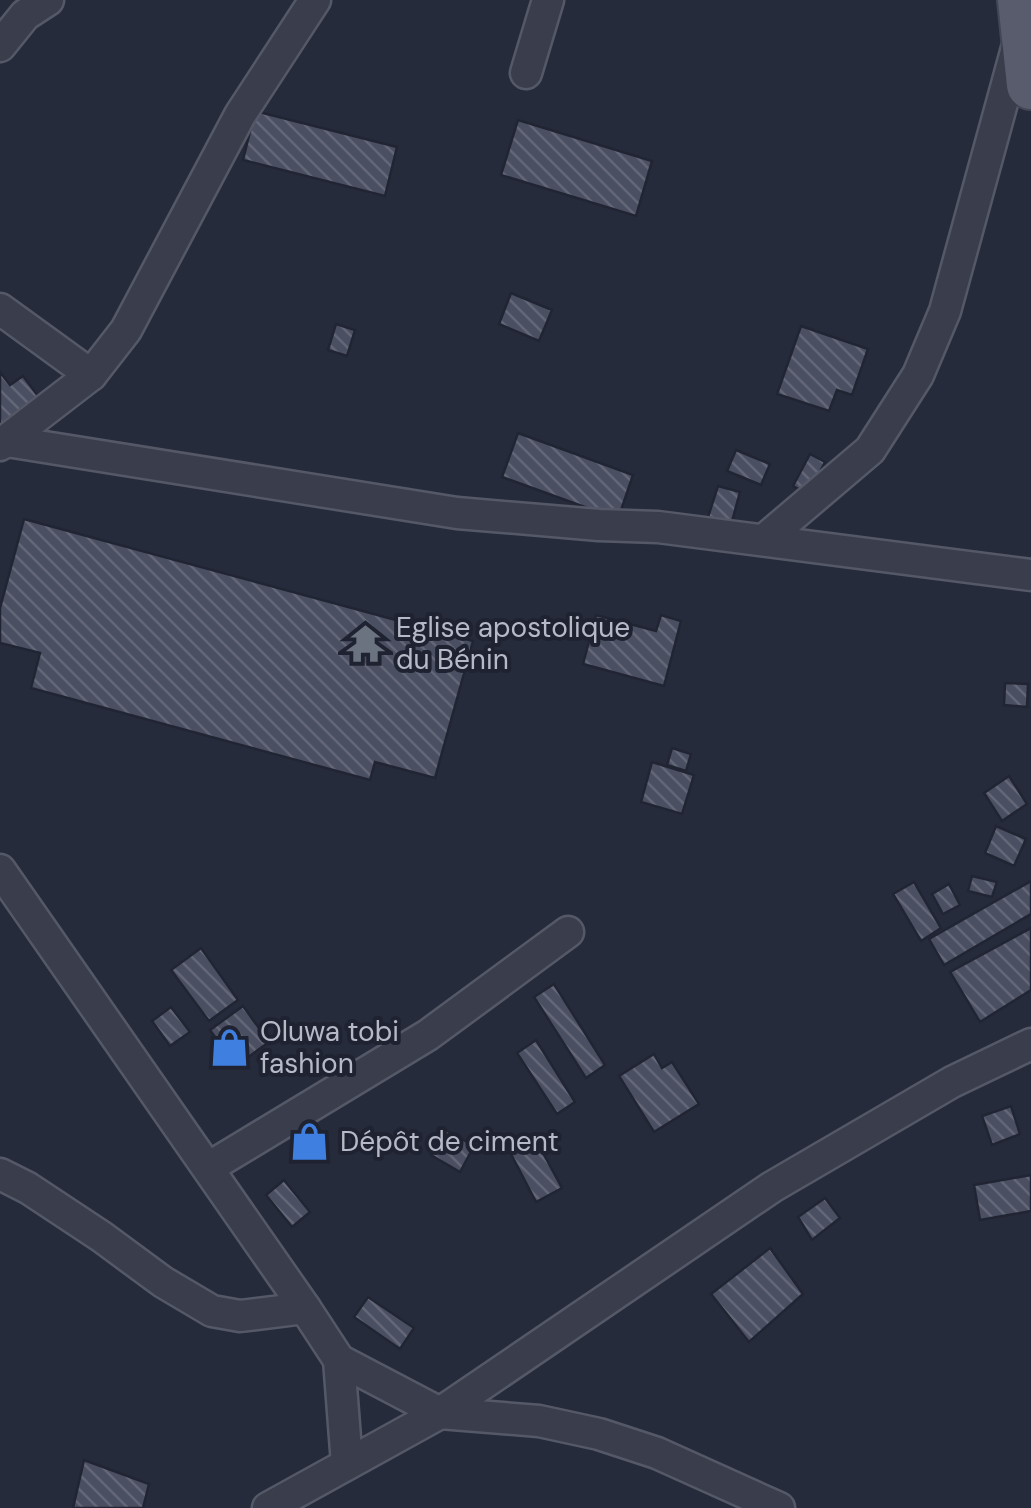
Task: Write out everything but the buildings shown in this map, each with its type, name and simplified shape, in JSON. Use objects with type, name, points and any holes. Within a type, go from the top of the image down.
[{"type":"main road","points":[[1022,0],[1031,86]]},
{"type":"street","points":[[0,46],[25,15],[48,0]]},
{"type":"street","points":[[4,443],[92,375],[126,330],[240,115],[315,0]]},
{"type":"street","points":[[526,73],[548,0]]},
{"type":"street","points":[[764,540],[870,450],[918,375],[945,311],[1016,57],[1022,0]]},
{"type":"street","points":[[0,309],[92,375]]},
{"type":"street","points":[[4,443],[457,513],[658,526],[1031,575]]},
{"type":"street","points":[[0,870],[340,1360],[440,1414],[539,1421],[599,1434],[656,1454],[779,1508]]},
{"type":"street","points":[[208,1168],[428,1035],[568,932]]},
{"type":"street","points":[[268,1508],[440,1414],[772,1188],[952,1082],[1031,1044]]},
{"type":"street","points":[[0,1174],[28,1188],[163,1282],[212,1310],[240,1316],[306,1308]]},
{"type":"street","points":[[340,1360],[346,1464]]},
{"type":"place","name":"Eglise apostolique du Bénin","points":[[366,643]]},
{"type":"place","name":"Oluwa tobi fashion","points":[[230,1047]]},
{"type":"place","name":"Dépôt de ciment","points":[[310,1141]]}]
